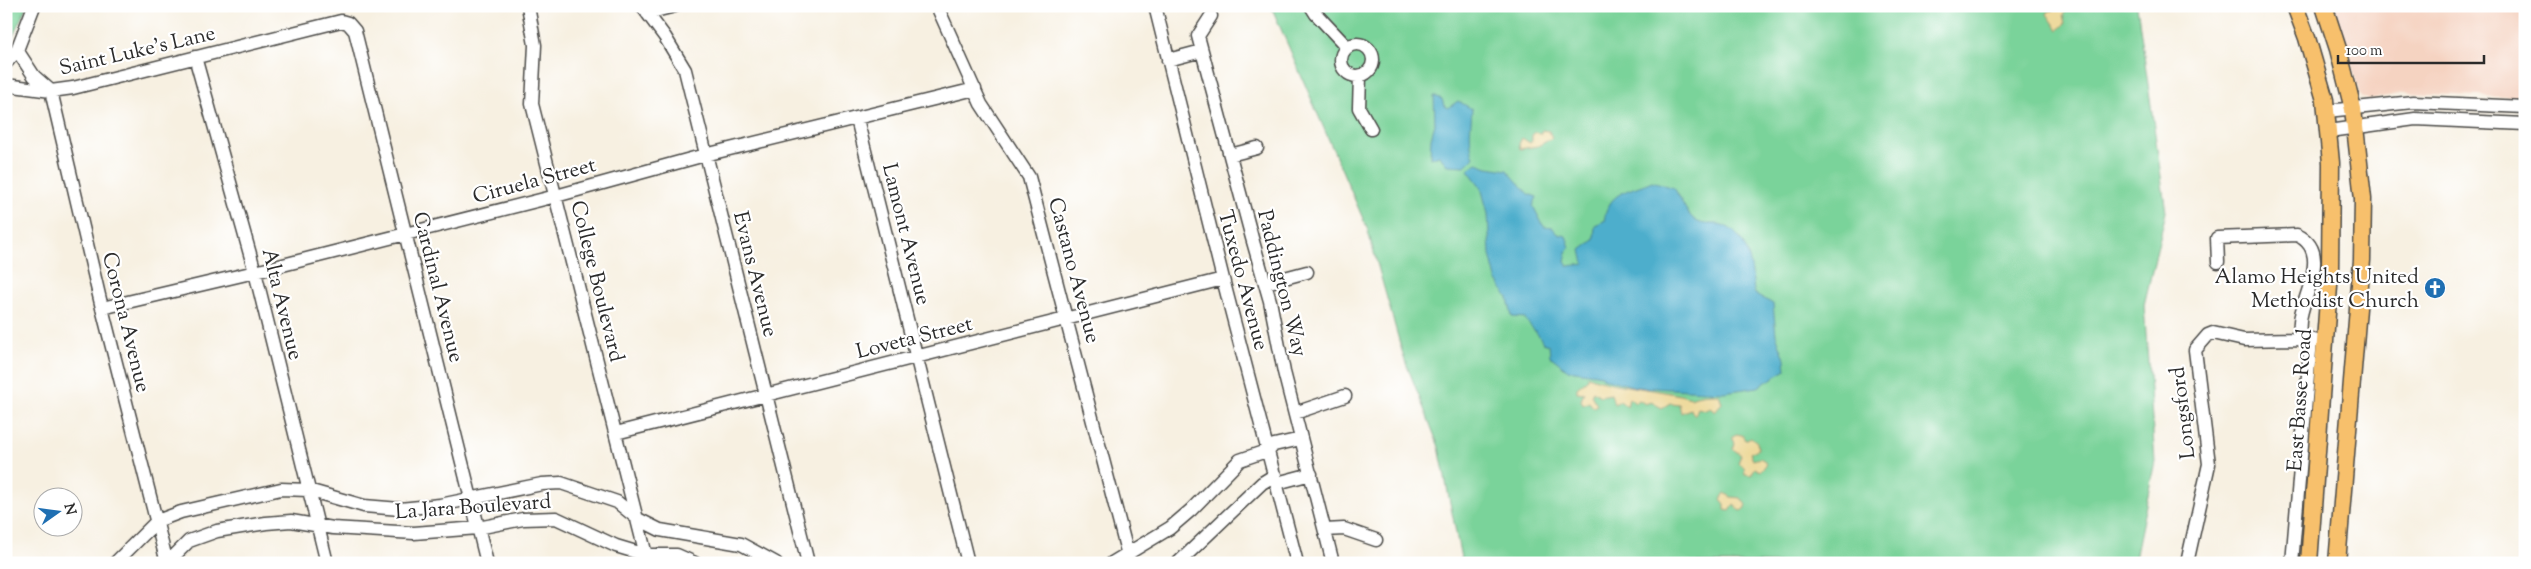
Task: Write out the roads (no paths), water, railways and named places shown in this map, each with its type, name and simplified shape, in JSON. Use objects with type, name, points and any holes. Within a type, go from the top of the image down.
[{"type":"main road","name":"East Basse Road","points":[[2295,6],[2307,38],[2327,111],[2330,131],[2332,211],[2312,339],[2309,563]]},
{"type":"main road","points":[[2324,6],[2338,48],[2353,109],[2363,199],[2362,260],[2337,563]]},
{"type":"street","points":[[6,63],[17,50],[34,6]]},
{"type":"street","name":"College Boulevard","points":[[528,6],[535,45],[532,104],[647,559]]},
{"type":"street","points":[[644,10],[675,6]]},
{"type":"street","name":"Castano Avenue","points":[[937,6],[981,104],[1029,177],[1068,319],[1129,558]]},
{"type":"street","name":"Tuxedo Avenue","points":[[1155,6],[1223,279],[1298,563]]},
{"type":"street","points":[[1311,6],[1347,47]]},
{"type":"street","name":"Evans Avenue","points":[[644,10],[665,37],[685,70],[808,563]]},
{"type":"street","name":"Paddington Way","points":[[1211,16],[1198,36],[1266,283],[1301,439],[1332,563]]},
{"type":"street","name":"Saint Luke's Lane","points":[[6,85],[51,91],[73,88],[341,21],[348,22]]},
{"type":"street","name":"Cardinal Avenue","points":[[348,22],[355,31],[487,563]]},
{"type":"street","points":[[1362,44],[1373,54],[1370,70],[1360,76],[1351,74],[1343,67],[1341,56],[1347,47],[1362,44]]},
{"type":"street","name":"Saint Luke's Lane","points":[[17,50],[34,76],[51,91]]},
{"type":"street","points":[[1168,60],[1202,51]]},
{"type":"street","name":"Alta Avenue","points":[[195,57],[256,272],[327,563]]},
{"type":"street","points":[[1360,76],[1359,108],[1371,129]]},
{"type":"street","name":"Ciruela Street","points":[[102,308],[256,272],[556,196],[705,155],[974,90]]},
{"type":"street","name":"Corona Avenue","points":[[51,91],[102,308],[167,562]]},
{"type":"street","points":[[2327,111],[2413,102],[2525,107]]},
{"type":"street","name":"Lamont Avenue","points":[[857,119],[968,563]]},
{"type":"street","points":[[2330,131],[2415,120],[2525,124]]},
{"type":"street","points":[[1230,155],[1257,148]]},
{"type":"street","points":[[2218,262],[2217,238],[2297,235],[2307,240],[2312,247],[2314,258],[2310,291],[2301,315],[2312,339],[2292,563]]},
{"type":"street","points":[[1266,283],[1307,272]]},
{"type":"street","name":"Loveta Street","points":[[616,433],[1223,279]]},
{"type":"street","name":"Longsford","points":[[2187,563],[2209,464],[2195,350],[2208,335],[2213,333],[2244,340],[2312,339]]},
{"type":"street","points":[[1295,413],[1345,396]]},
{"type":"street","points":[[1112,563],[1129,558],[1170,528],[1191,510],[1240,460],[1269,450],[1274,445],[1301,439]]},
{"type":"street","points":[[1178,563],[1262,483],[1311,474]]},
{"type":"street","name":"La Jara Boulevard","points":[[114,563],[157,521],[182,512],[281,489],[308,490],[364,506],[400,509],[440,505],[542,484],[561,483],[617,502],[638,519],[660,530],[741,544],[776,563]]},
{"type":"street","name":"La Jara Boulevard","points":[[167,562],[188,541],[218,531],[290,520],[379,532],[414,533],[478,528],[523,519],[556,518],[647,559],[677,555],[695,563]]},
{"type":"street","points":[[1325,530],[1344,529],[1376,540]]},
{"type":"water","points":[[1434,96],[1442,99],[1444,106],[1448,108],[1458,101],[1472,109],[1470,139],[1474,157],[1465,166],[1447,165],[1439,155],[1430,158],[1431,138],[1435,124]]},
{"type":"water","points":[[1477,163],[1507,170],[1528,194],[1537,197],[1533,206],[1544,227],[1553,228],[1558,234],[1566,236],[1570,247],[1565,261],[1569,266],[1584,264],[1581,250],[1594,240],[1595,225],[1604,221],[1610,203],[1621,193],[1652,181],[1674,188],[1687,212],[1694,220],[1701,223],[1725,226],[1740,238],[1745,246],[1751,265],[1754,293],[1773,304],[1776,335],[1785,359],[1786,370],[1758,387],[1724,392],[1636,387],[1603,378],[1602,375],[1568,370],[1550,356],[1549,345],[1543,343],[1525,318],[1512,317],[1508,298],[1496,279],[1490,255],[1488,214],[1481,187],[1468,170]]},
{"type":"place","name":"Alamo Heights United Methodist Church","points":[[2435,288]]}]
